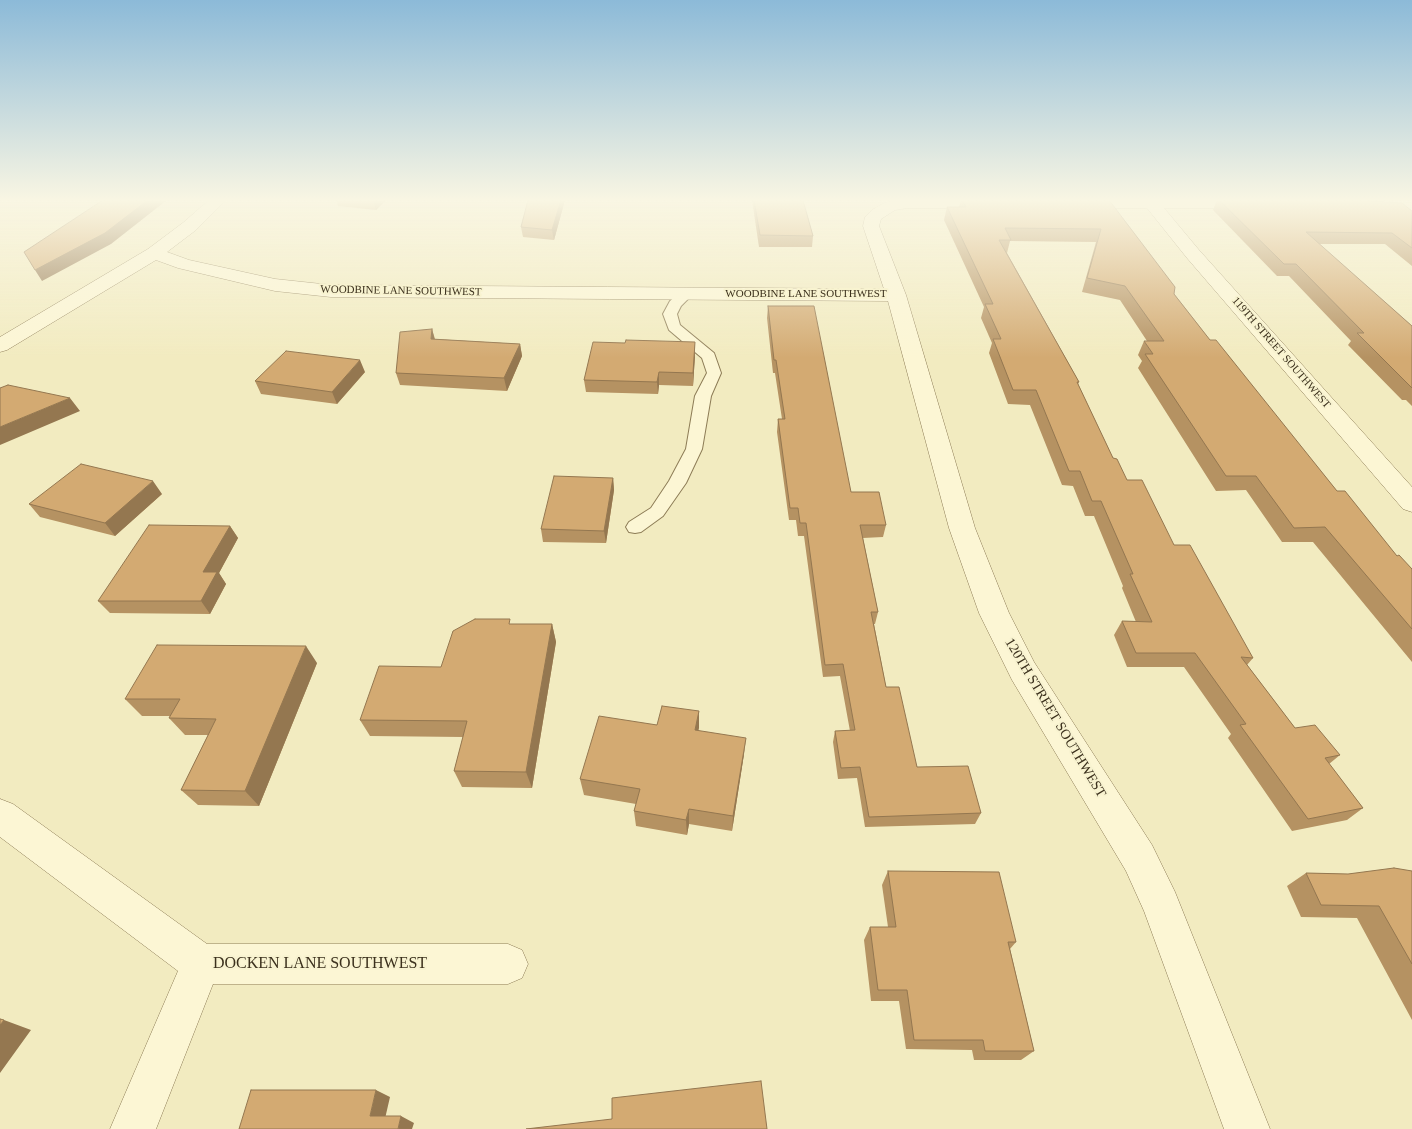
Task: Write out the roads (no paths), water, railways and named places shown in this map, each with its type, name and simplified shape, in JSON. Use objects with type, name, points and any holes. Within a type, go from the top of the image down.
[{"type":"street","name":"WOODBINE LANE SOUTHWEST","points":[[154,253],[184,264],[275,284],[330,291],[896,295],[881,253]]},
{"type":"street","points":[[0,346],[154,253]]},
{"type":"street","name":"119TH STREET SOUTHWEST","points":[[1192,253],[1412,503]]},
{"type":"street","name":"120TH STREET SOUTHWEST","points":[[896,295],[962,528],[994,613],[1023,671],[1139,858],[1161,906],[1247,1129]]},
{"type":"street","name":"DOCKEN LANE SOUTHWEST","points":[[0,816],[201,964],[508,964]]},
{"type":"street","points":[[133,1129],[201,964]]},
{"type":"lane","points":[[635,527],[657,512],[677,483],[694,449],[703,396],[714,372],[709,356],[674,327],[670,314],[675,304],[687,294]]}]
